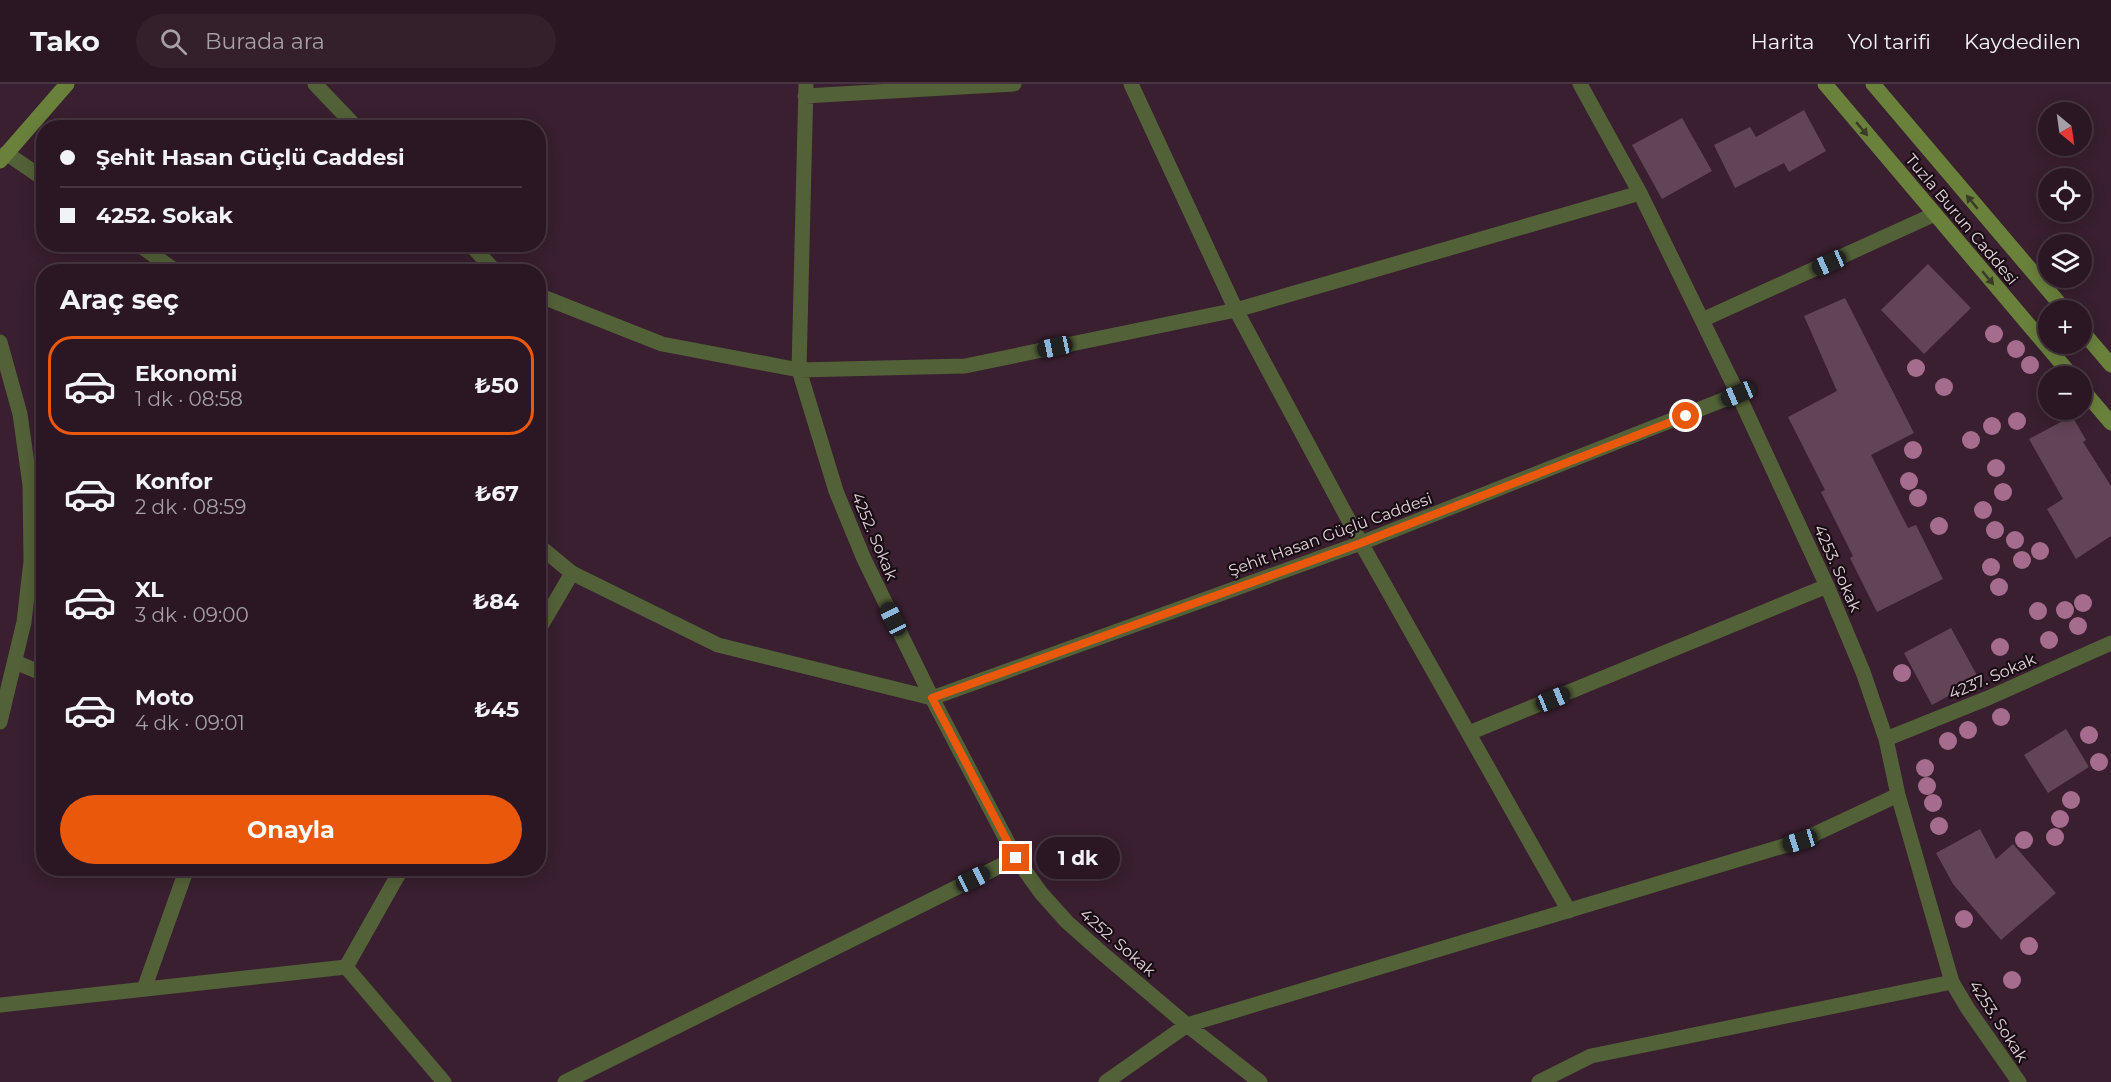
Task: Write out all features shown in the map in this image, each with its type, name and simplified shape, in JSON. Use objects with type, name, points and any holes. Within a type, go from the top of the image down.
[{"type":"main road","points":[[3,157],[67,84]]},
{"type":"main road","name":"Tuzla Burun Caddesi","points":[[1825,84],[2064,366]]},
{"type":"main road","name":"Tuzla Burun Caddesi","points":[[1873,84],[2057,300]]},
{"type":"main road","points":[[2092,343],[2111,365]]},
{"type":"main road","points":[[2092,401],[2111,423]]},
{"type":"street","points":[[315,84],[349,120]]},
{"type":"street","points":[[805,90],[1014,84]]},
{"type":"street","points":[[1131,84],[1236,310],[1361,543],[1569,911]]},
{"type":"street","name":"4253. Sokak","points":[[1580,84],[1640,193],[1738,394],[1827,586],[1863,672],[1886,739],[1898,795],[1952,982],[2019,1082]]},
{"type":"street","name":"4252. Sokak","points":[[805,90],[800,369],[814,424],[840,500],[864,559],[932,698],[1016,858],[1041,893],[1067,922],[1187,1025],[1260,1082]]},
{"type":"street","points":[[3,157],[36,175]]},
{"type":"street","points":[[546,298],[662,344],[800,369],[965,366],[1236,310],[1640,193]]},
{"type":"street","points":[[1702,320],[1935,214]]},
{"type":"street","points":[[149,252],[166,264]]},
{"type":"street","points":[[477,252],[489,264]]},
{"type":"street","points":[[0,342],[20,414],[30,485],[31,561],[24,622],[0,722]]},
{"type":"street","name":"Şehit Hasan Güçlü Caddesi","points":[[932,698],[1361,543],[1738,394]]},
{"type":"street","points":[[546,552],[572,573],[718,645],[932,698]]},
{"type":"street","points":[[546,617],[572,573]]},
{"type":"street","points":[[1469,733],[1827,586]]},
{"type":"street","name":"4237. Sokak","points":[[1886,739],[1989,698],[2111,643]]},
{"type":"street","points":[[15,662],[36,671]]},
{"type":"street","points":[[1106,1082],[1187,1025],[1800,841],[1898,795]]},
{"type":"street","points":[[565,1082],[1016,858]]},
{"type":"street","points":[[144,989],[184,876]]},
{"type":"street","points":[[346,967],[397,876]]},
{"type":"street","points":[[0,1005],[346,967]]},
{"type":"street","points":[[346,967],[444,1082]]},
{"type":"street","points":[[1539,1082],[1591,1056],[1952,982]]},
{"type":"building","points":[[1804,110],[1826,151],[1789,172],[1784,163],[1735,188],[1714,145],[1750,127],[1756,137]]},
{"type":"building","points":[[1682,118],[1712,171],[1662,199],[1632,145]]},
{"type":"building","points":[[1928,264],[1971,308],[1924,354],[1881,310]]},
{"type":"building","points":[[1845,298],[1914,433],[1871,455],[1908,528],[1916,525],[1943,579],[1877,612],[1850,558],[1853,556],[1821,492],[1825,490],[1788,417],[1837,391],[1804,316]]},
{"type":"building","points":[[2065,420],[2074,420],[2086,440],[2083,442],[2111,486],[2111,536],[2076,559],[2047,509],[2063,499],[2029,439]]},
{"type":"building","points":[[1951,628],[1979,679],[1932,705],[1904,653]]},
{"type":"building","points":[[2066,729],[2089,767],[2048,793],[2024,755]]},
{"type":"building","points":[[1980,829],[1996,859],[2013,844],[2056,893],[2001,940],[1953,884],[1936,853]]},
{"type":"route","points":[[1016,858],[932,698],[1361,543],[1686,416]]}]
